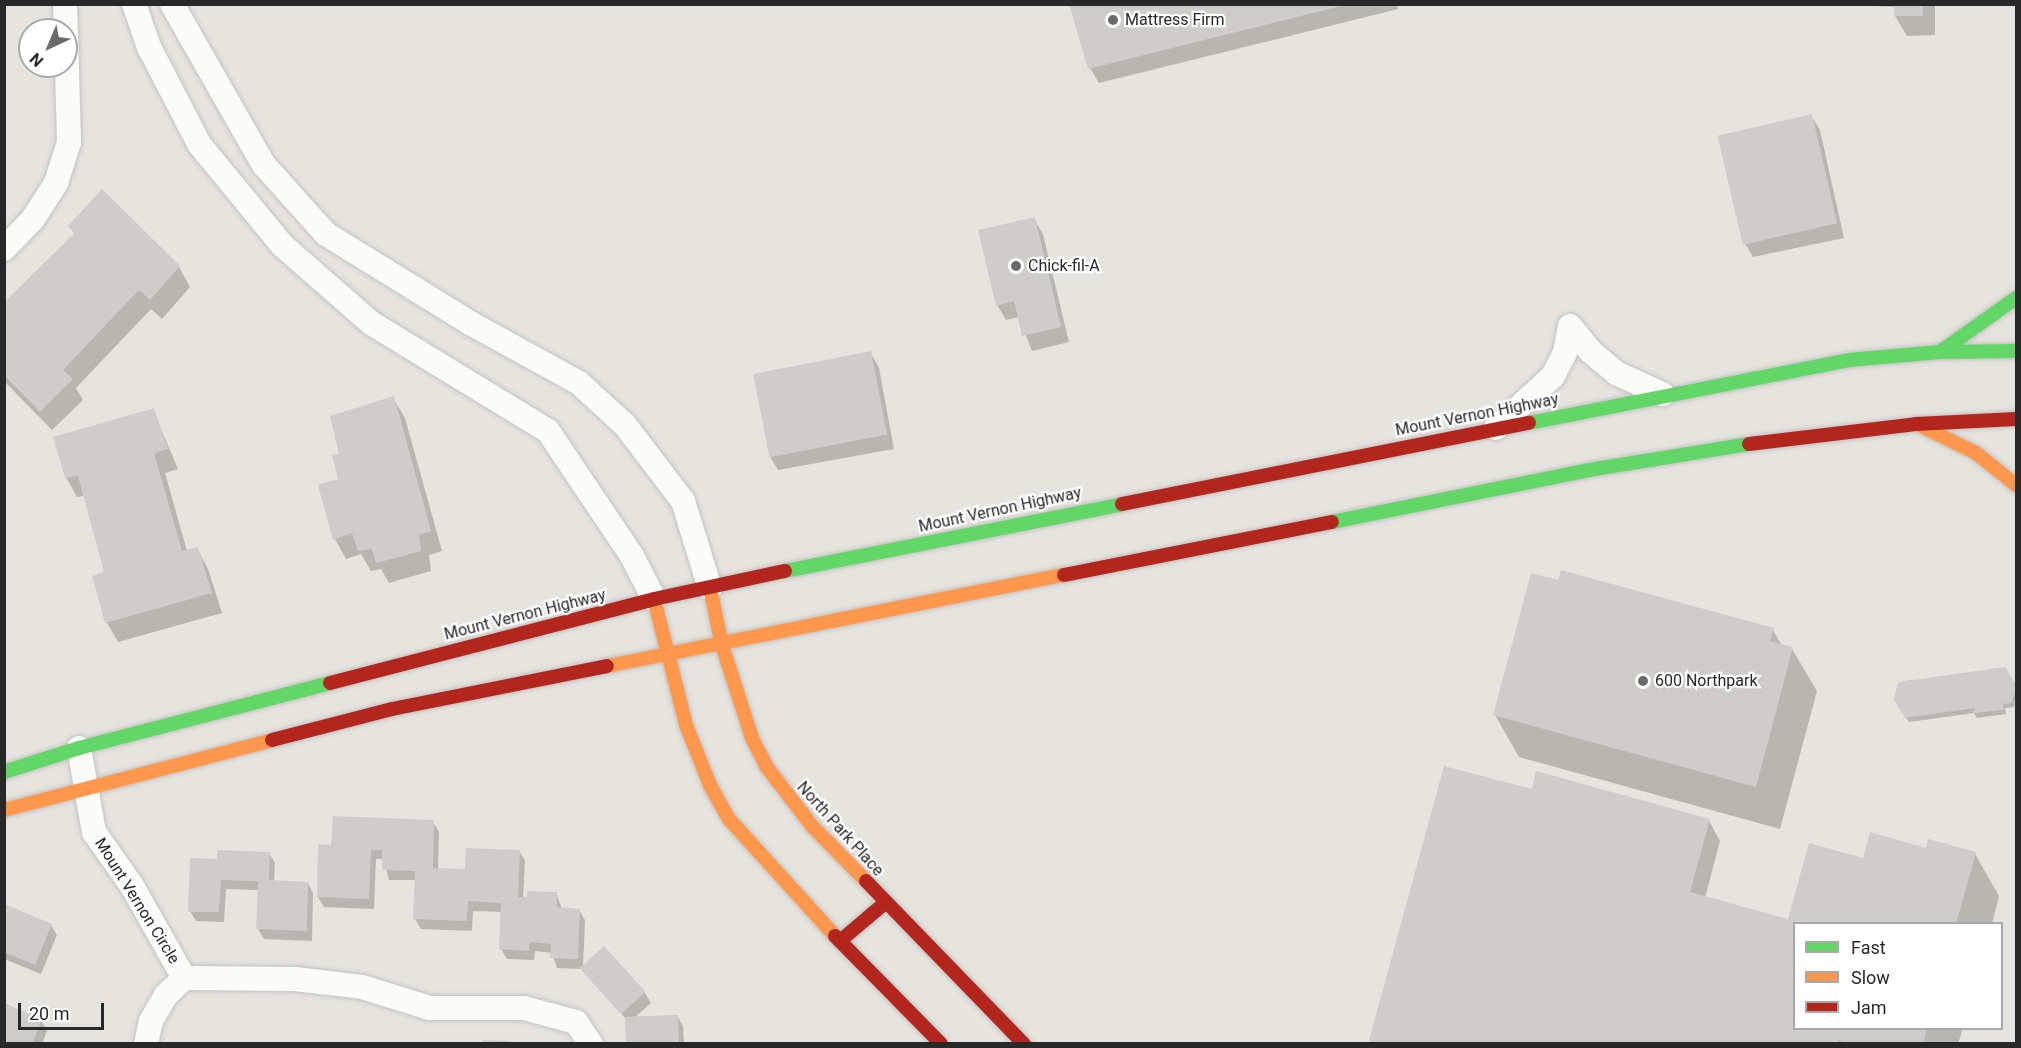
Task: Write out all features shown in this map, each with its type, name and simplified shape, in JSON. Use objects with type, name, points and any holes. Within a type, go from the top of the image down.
[{"type":"street","points":[[134,4],[149,47],[200,144],[282,244],[371,323],[548,431],[632,556],[654,599],[686,725],[729,819],[771,871],[941,1044]]},
{"type":"street","points":[[172,4],[264,165],[327,234],[470,323],[579,383],[625,425],[683,501],[710,588]]},
{"type":"street","points":[[4,249],[33,219],[56,183],[69,142],[67,78]]},
{"type":"street","points":[[1940,352],[2016,297]]},
{"type":"street","points":[[1496,428],[1553,376],[1566,352],[1570,326],[1590,351],[1616,373],[1662,394]]},
{"type":"street","name":"Mount Vernon Highway","points":[[4,772],[79,748],[654,599],[1662,394],[1849,360],[1940,352],[2016,351]]},
{"type":"street","points":[[4,810],[392,709],[669,656],[1600,468],[1737,445],[1917,424],[2016,419]]},
{"type":"street","points":[[1917,424],[1976,453],[2016,485]]},
{"type":"street","name":"North Park Place","points":[[710,588],[722,645],[752,738],[766,766],[798,811],[1024,1044]]},
{"type":"street","name":"Mount Vernon Circle","points":[[79,748],[94,832],[137,894],[184,978]]},
{"type":"street","points":[[840,941],[885,903]]},
{"type":"street","name":"Mount Vernon Circle","points":[[146,1044],[151,1022],[161,1004],[184,978],[295,979],[362,987],[430,1008],[524,1008],[576,1022],[591,1044]]},
{"type":"building","points":[[1069,4],[1345,4],[1345,5],[1088,69]]},
{"type":"building","points":[[1894,4],[1923,4],[1923,16],[1894,16]]},
{"type":"building","points":[[1812,114],[1837,223],[1743,245],[1717,136]]},
{"type":"building","points":[[102,189],[180,266],[150,300],[139,290],[63,370],[73,379],[40,412],[4,375],[4,302],[75,233],[68,226]]},
{"type":"building","name":"Chick-fil-A","points":[[1035,217],[1061,327],[1022,336],[1014,301],[996,306],[978,230]]},
{"type":"building","points":[[871,351],[887,434],[769,457],[753,374]]},
{"type":"building","points":[[394,396],[431,531],[419,535],[421,551],[376,563],[372,549],[358,551],[352,533],[333,540],[318,485],[338,479],[332,455],[339,454],[330,416]]},
{"type":"building","points":[[154,408],[168,449],[154,453],[182,551],[198,547],[212,593],[105,623],[92,576],[104,572],[78,476],[65,478],[53,437]]},
{"type":"building","name":"600 Northpark","points":[[1561,570],[1774,628],[1770,641],[1793,647],[1756,787],[1493,715],[1531,573],[1558,580]]},
{"type":"building","points":[[2005,667],[2015,683],[2015,693],[2011,703],[2003,704],[2004,710],[1973,713],[1975,708],[1905,718],[1894,700],[1898,682]]},
{"type":"building","points":[[1444,766],[1532,789],[1536,771],[1710,819],[1690,892],[1788,919],[1809,843],[1863,858],[1870,832],[1926,848],[1928,839],[1976,852],[1957,922],[1793,922],[1793,1030],[1926,1030],[1923,1044],[1847,1044],[1839,1040],[1838,1044],[1368,1044]]},
{"type":"building","points":[[333,816],[434,820],[433,868],[465,869],[466,848],[520,850],[518,897],[527,897],[527,891],[557,892],[557,907],[580,909],[578,959],[550,958],[551,944],[530,942],[529,951],[499,949],[501,903],[468,901],[467,921],[413,919],[415,871],[382,870],[382,850],[371,850],[369,899],[317,897],[318,844],[331,845]]},
{"type":"building","points":[[217,850],[270,852],[269,880],[308,882],[307,931],[256,929],[258,881],[221,880],[219,912],[188,912],[190,858],[217,859]]},
{"type":"building","points":[[4,904],[52,924],[35,965],[4,952]]},
{"type":"building","points":[[604,946],[645,992],[621,1014],[579,968]]},
{"type":"building","points":[[4,1003],[42,1019],[32,1044],[4,1044]]},
{"type":"building","points":[[678,1015],[679,1044],[626,1044],[625,1017]]},
{"type":"building","points":[[483,1040],[511,1041],[511,1044],[483,1044]]},
{"type":"traffic: fast","points":[[1940,352],[2016,298]]},
{"type":"traffic: fast","points":[[1529,423],[1849,360],[1940,352],[2016,351]]},
{"type":"traffic: fast","points":[[1332,522],[1601,468],[1749,444]]},
{"type":"traffic: fast","points":[[785,571],[1122,504]]},
{"type":"traffic: fast","points":[[4,772],[79,748],[330,683]]},
{"type":"traffic: slow","points":[[1921,426],[1976,453],[2016,485]]},
{"type":"traffic: slow","points":[[607,666],[1064,575]]},
{"type":"traffic: slow","points":[[710,588],[722,645],[752,738],[766,766],[812,826],[866,881]]},
{"type":"traffic: slow","points":[[654,599],[686,725],[710,785],[729,819],[835,936]]},
{"type":"traffic: slow","points":[[4,810],[272,740]]},
{"type":"traffic: jam","points":[[1749,444],[1916,424],[2016,419]]},
{"type":"traffic: jam","points":[[1122,504],[1529,423]]},
{"type":"traffic: jam","points":[[1064,575],[1332,522]]},
{"type":"traffic: jam","points":[[330,683],[654,599],[785,571]]},
{"type":"traffic: jam","points":[[272,740],[392,709],[607,666]]},
{"type":"traffic: jam","points":[[866,881],[1024,1044]]},
{"type":"traffic: jam","points":[[840,941],[885,903]]},
{"type":"traffic: jam","points":[[835,936],[941,1044]]},
{"type":"place","name":"Mattress Firm","points":[[1113,20]]},
{"type":"place","name":"Chick-fil-A","points":[[1016,266]]},
{"type":"place","name":"600 Northpark","points":[[1643,681]]}]
